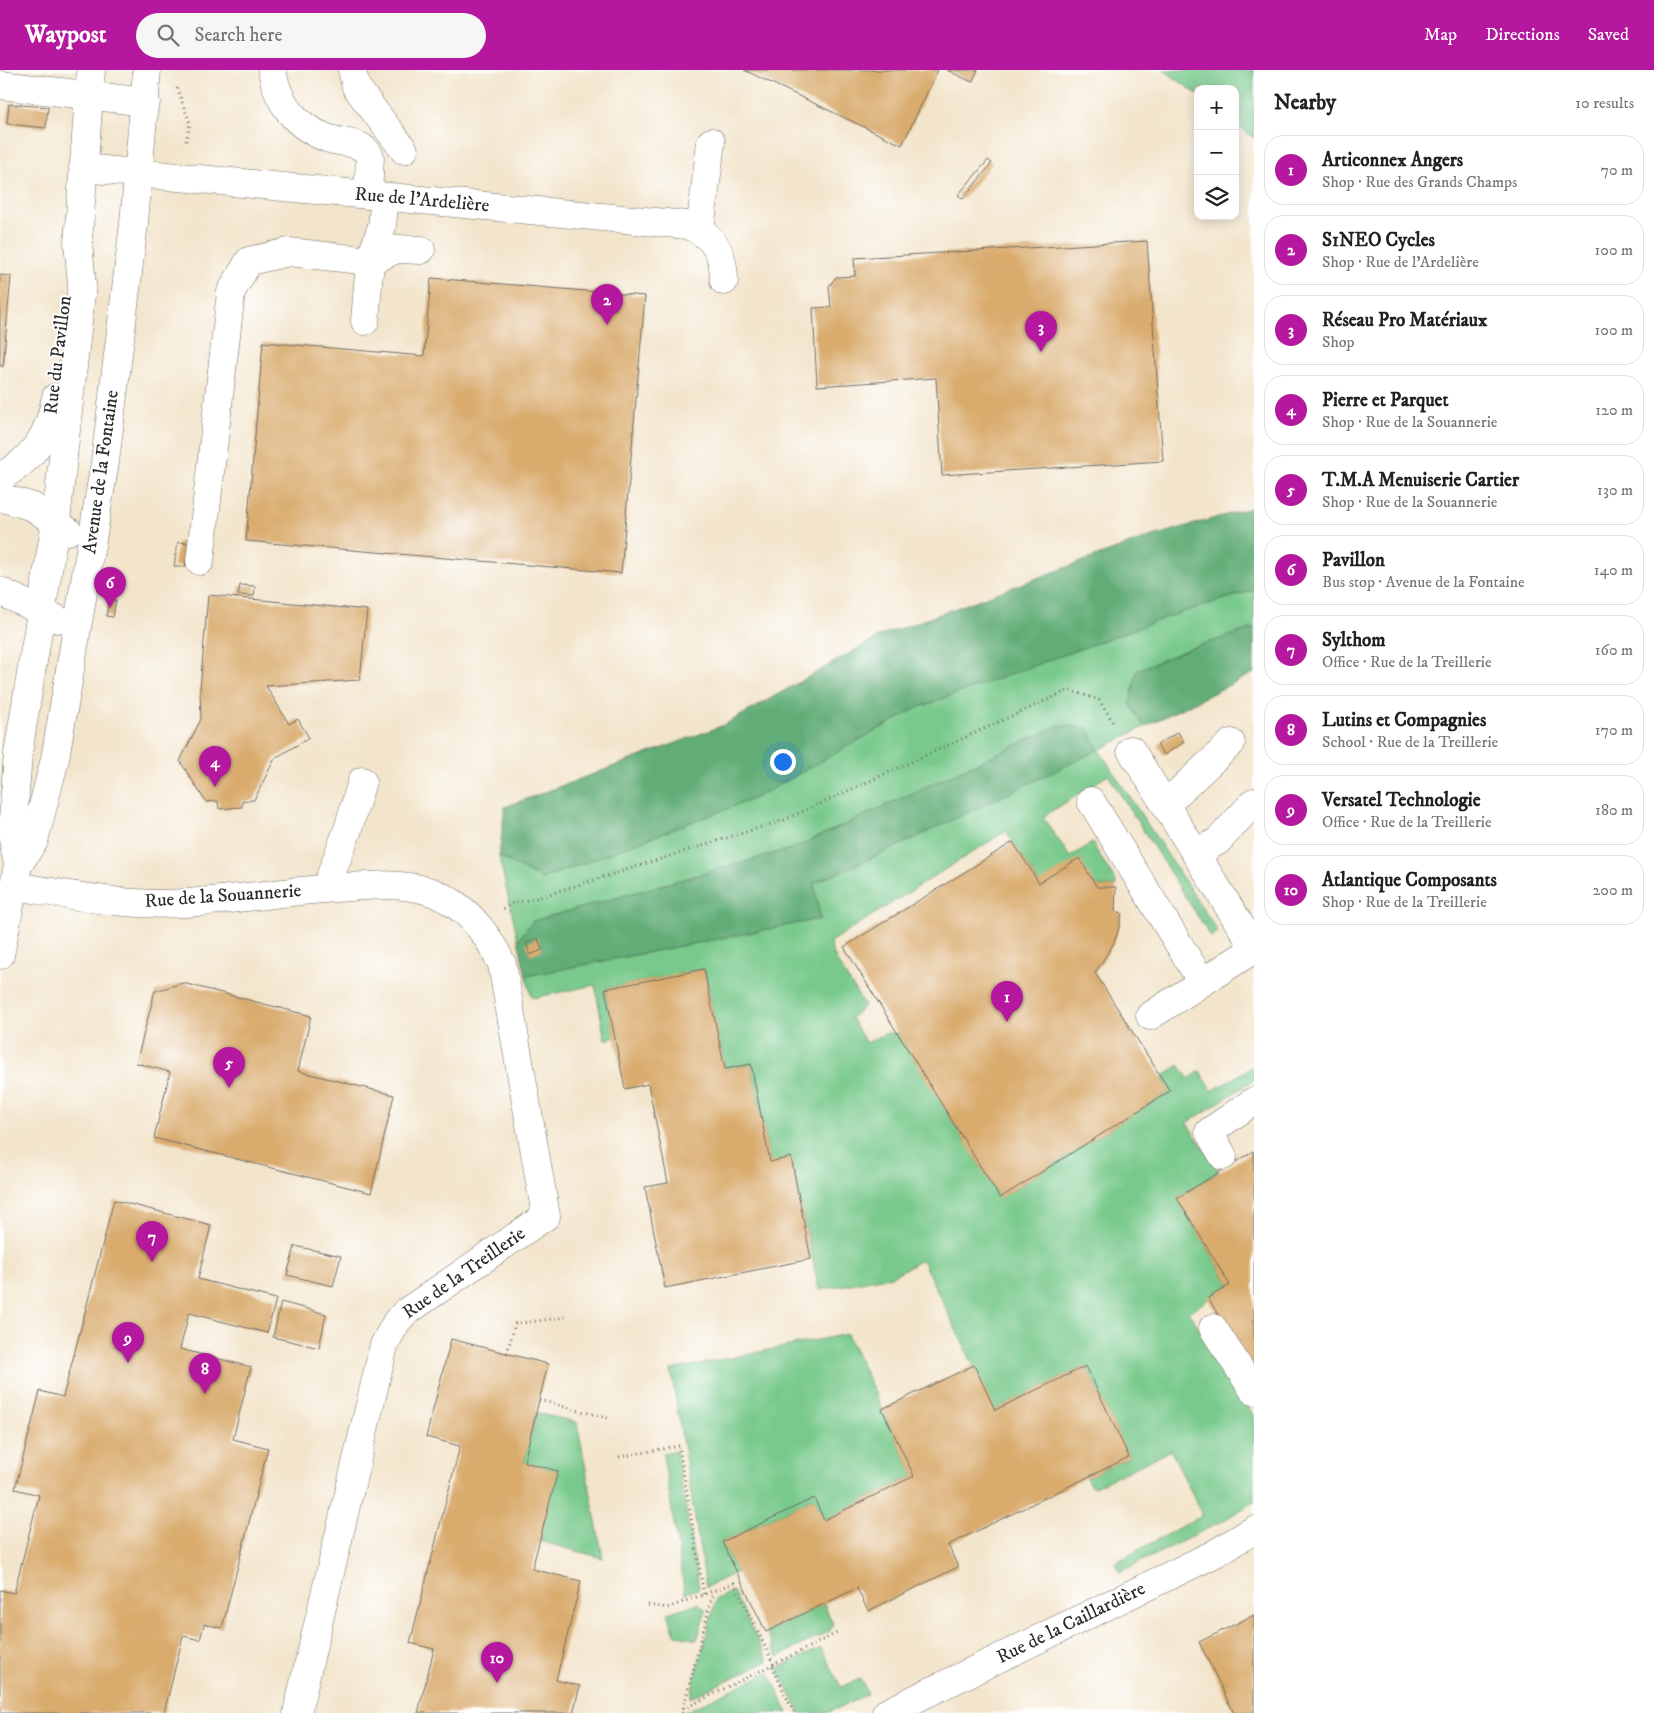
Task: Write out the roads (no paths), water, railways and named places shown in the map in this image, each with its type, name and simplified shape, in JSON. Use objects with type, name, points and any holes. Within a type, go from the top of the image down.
[{"type":"street","name":"Avenue de la Fontaine","points":[[0,956],[16,876],[34,841],[55,760],[90,554],[105,462],[139,173],[147,70]]},
{"type":"street","points":[[272,70],[280,98],[301,124],[328,139],[358,145],[368,151],[382,226],[370,261],[364,321]]},
{"type":"street","points":[[352,70],[356,87],[404,150]]},
{"type":"street","name":"Avenue de la Fontaine","points":[[16,876],[12,834],[18,753],[56,521],[82,285],[78,242],[90,82]]},
{"type":"street","points":[[0,85],[90,82],[146,102]]},
{"type":"street","points":[[711,142],[700,230],[712,239],[719,250],[724,263],[724,281]]},
{"type":"street","name":"Rue de l'Ardelière","points":[[83,168],[687,225],[700,230]]},
{"type":"street","name":"Rue du Pavillon","points":[[0,477],[18,466],[33,453],[44,437],[52,420],[58,382],[67,283],[78,242]]},
{"type":"street","points":[[200,561],[230,292],[249,261],[289,252],[370,261],[397,249],[421,250]]},
{"type":"street","points":[[0,497],[33,507],[56,521],[90,554]]},
{"type":"street","points":[[0,591],[77,630]]},
{"type":"street","points":[[1125,740],[1254,948],[1150,1016]]},
{"type":"street","points":[[1166,804],[1231,744]]},
{"type":"street","points":[[326,888],[348,830],[362,781]]},
{"type":"street","points":[[1091,801],[1202,982]]},
{"type":"street","points":[[1196,854],[1242,826],[1254,802]]},
{"type":"street","name":"Rue de la Souannerie","points":[[16,876],[104,902],[186,903],[326,888],[397,885],[433,892]]},
{"type":"street","name":"Rue de la Treillerie","points":[[297,1713],[384,1346],[389,1333],[396,1321],[416,1304],[546,1216],[502,964],[492,943],[478,924],[450,901],[433,892]]},
{"type":"street","points":[[1223,1156],[1209,1132],[1254,1101]]},
{"type":"street","points":[[1213,1328],[1254,1391]]},
{"type":"street","name":"Rue de la Caillardière","points":[[886,1713],[1214,1554],[1254,1530]]},
{"type":"place","name":"S1NEO Cycles","points":[[607,325]]},
{"type":"place","name":"Réseau Pro Matériaux","points":[[1041,352]]},
{"type":"place","name":"Pavillon","points":[[110,608]]},
{"type":"place","name":"Pierre et Parquet","points":[[215,787]]},
{"type":"place","name":"Articonnex Angers","points":[[1007,1022]]},
{"type":"place","name":"T.M.A Menuiserie Cartier","points":[[229,1088]]},
{"type":"place","name":"Sylthom","points":[[152,1262]]},
{"type":"place","name":"Versatel Technologie","points":[[128,1363]]},
{"type":"place","name":"Lutins et Compagnies","points":[[205,1394]]},
{"type":"place","name":"Atlantique Composants","points":[[497,1683]]}]
